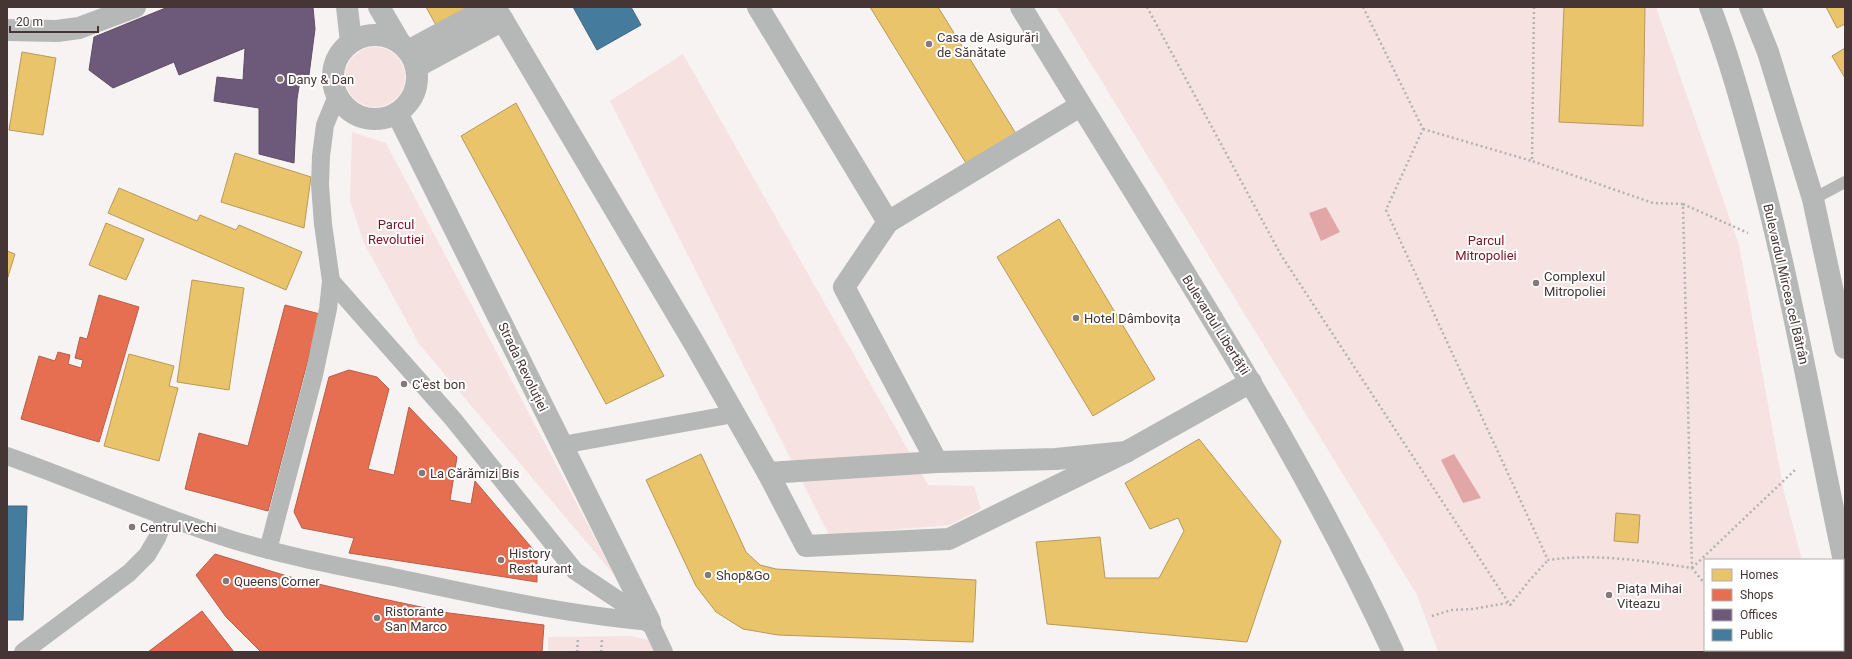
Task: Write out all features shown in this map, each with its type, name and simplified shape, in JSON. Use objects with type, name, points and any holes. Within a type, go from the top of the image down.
[{"type":"main road","name":"Bulevardul Mircea cel Bătrân","points":[[1710,7],[1722,39],[1771,212],[1801,345],[1844,559]]},
{"type":"main road","points":[[1750,7],[1768,52],[1813,200],[1845,346]]},
{"type":"street","points":[[7,30],[57,31],[79,28],[135,7]]},
{"type":"street","points":[[347,7],[351,42]]},
{"type":"street","points":[[379,7],[408,54],[417,81],[413,95],[408,104],[397,113],[381,119],[362,117],[350,111],[337,96],[333,80],[335,63],[340,54],[351,42],[364,36],[378,35],[392,38],[408,54]]},
{"type":"street","points":[[758,7],[888,222]]},
{"type":"street","name":"Bulevardul Libertății","points":[[1021,7],[1080,106],[1098,132],[1251,382],[1361,584],[1393,652]]},
{"type":"street","points":[[408,54],[496,11],[694,344],[768,474],[806,546],[949,539],[1126,452],[1251,382]]},
{"type":"street","points":[[268,550],[324,333],[331,281],[323,224],[320,178],[325,125],[337,96]]},
{"type":"street","points":[[937,462],[844,286],[888,222],[1080,106]]},
{"type":"street","name":"Strada Revoluției","points":[[397,113],[650,622]]},
{"type":"street","points":[[331,281],[453,420],[575,571],[650,622],[664,652]]},
{"type":"street","points":[[562,445],[734,414]]},
{"type":"street","points":[[768,474],[937,462],[1056,459],[1126,452]]},
{"type":"street","points":[[7,456],[58,474],[165,517],[268,550],[496,599],[604,618],[650,622]]},
{"type":"street","points":[[23,652],[128,573],[147,555],[157,538],[165,517]]},
{"type":"lane","points":[[1813,200],[1845,182]]},
{"type":"path","points":[[1147,7],[1281,256],[1510,605],[1548,560],[1618,557],[1692,568]]},
{"type":"path","points":[[1363,7],[1423,129],[1532,161],[1653,203],[1683,204],[1755,236]]},
{"type":"path","points":[[1532,161],[1534,7]]},
{"type":"path","points":[[1423,129],[1386,210],[1548,560]]},
{"type":"path","points":[[1683,204],[1692,568],[1704,583]]},
{"type":"path","points":[[1692,568],[1799,467]]},
{"type":"path","points":[[1432,616],[1451,610],[1473,609],[1507,603]]},
{"type":"green space","name":"Parcul Mitropoliei","points":[[1056,7],[1656,7],[1739,245],[1784,492],[1802,559],[1704,559],[1704,651],[1826,652],[1438,652],[1417,595]]},
{"type":"green space","points":[[375,47],[391,52],[396,56],[400,61],[405,77],[400,93],[396,98],[391,102],[375,107],[359,102],[354,98],[350,93],[345,77],[350,61],[354,56],[359,52]]},
{"type":"green space","points":[[683,54],[928,485],[974,486],[981,509],[950,525],[829,535],[610,101]]},
{"type":"green space","name":"Parcul Revolutiei","points":[[352,132],[386,143],[615,576],[419,344],[364,243],[350,201]]},
{"type":"green space","points":[[631,636],[649,640],[656,652],[548,652],[548,637]]},
{"type":"shaded area","points":[[1326,207],[1340,232],[1321,241],[1309,213]]},
{"type":"shaded area","points":[[1454,454],[1481,498],[1463,503],[1441,460]]},
{"type":"building: Homes","points":[[426,7],[472,7],[437,27]]},
{"type":"building: Homes","points":[[870,7],[938,7],[1018,137],[969,168]]},
{"type":"building: Homes","points":[[1564,7],[1645,7],[1643,126],[1559,122]]},
{"type":"building: Homes","points":[[1826,7],[1845,7],[1845,24],[1837,28]]},
{"type":"building: Homes","points":[[1845,48],[1845,78],[1832,56]]},
{"type":"building: Homes","points":[[22,52],[56,58],[43,135],[9,130]]},
{"type":"building: Homes","points":[[516,103],[664,376],[606,404],[461,136]]},
{"type":"building: Homes","points":[[235,153],[311,177],[304,228],[221,202]]},
{"type":"building: Homes","points":[[119,188],[197,221],[200,215],[236,230],[239,225],[302,252],[286,290],[108,213]]},
{"type":"building: Homes","name":"Hotel Dâmbovița","points":[[1059,219],[1155,379],[1093,416],[997,257]]},
{"type":"building: Homes","points":[[106,223],[144,239],[126,280],[89,265]]},
{"type":"building: Homes","points":[[7,251],[15,254],[7,280]]},
{"type":"building: Homes","points":[[192,280],[244,288],[229,390],[177,382]]},
{"type":"building: Homes","points":[[129,354],[174,366],[169,386],[178,388],[159,461],[104,446]]},
{"type":"building: Homes","points":[[1199,439],[1281,541],[1247,642],[1047,624],[1036,542],[1100,537],[1105,578],[1159,578],[1184,531],[1178,518],[1150,529],[1125,483]]},
{"type":"building: Homes","points":[[701,454],[746,552],[760,565],[776,569],[976,580],[973,642],[778,635],[743,629],[716,612],[696,586],[646,480]]},
{"type":"building: Homes","points":[[1616,513],[1640,515],[1638,543],[1614,541]]},
{"type":"building: Shops","points":[[99,295],[139,307],[99,442],[21,419],[39,356],[55,361],[58,352],[70,355],[68,364],[81,368],[83,360],[75,358],[80,337],[87,339]]},
{"type":"building: Shops","points":[[285,305],[320,314],[268,511],[185,489],[199,433],[248,446]]},
{"type":"building: Shops","points":[[349,370],[377,377],[389,389],[368,469],[394,475],[409,407],[457,457],[450,500],[471,504],[475,481],[537,554],[537,582],[349,553],[354,538],[302,528],[294,512],[329,377]]},
{"type":"building: Shops","points":[[215,554],[297,579],[374,597],[449,613],[544,625],[542,652],[261,652],[226,617],[196,575]]},
{"type":"building: Shops","points":[[202,611],[234,652],[148,652]]},
{"type":"building: Offices","points":[[168,7],[313,7],[315,29],[309,75],[301,74],[297,99],[294,163],[259,154],[259,108],[214,101],[217,77],[243,80],[245,48],[179,75],[174,62],[113,88],[89,70],[94,37]]},
{"type":"building: Public","points":[[573,7],[631,7],[641,25],[597,50]]},
{"type":"building: Public","points":[[7,506],[27,506],[23,620],[7,620]]},
{"type":"place","name":"Casa de Asigurări de Sănătate","points":[[929,44]]},
{"type":"place","name":"Dany & Dan","points":[[280,79]]},
{"type":"place","name":"Complexul Mitropoliei","points":[[1536,283]]},
{"type":"place","name":"Hotel Dâmbovița","points":[[1076,318]]},
{"type":"place","name":"C'est bon","points":[[404,384]]},
{"type":"place","name":"La Cărămizi Bis","points":[[422,473]]},
{"type":"place","name":"Centrul Vechi","points":[[132,527]]},
{"type":"place","name":"History Restaurant","points":[[501,560]]},
{"type":"place","name":"Shop&Go","points":[[708,575]]},
{"type":"place","name":"Queens Corner","points":[[226,581]]},
{"type":"place","name":"Piața Mihai Viteazu","points":[[1609,595]]},
{"type":"place","name":"Ristorante San Marco","points":[[377,618]]}]
